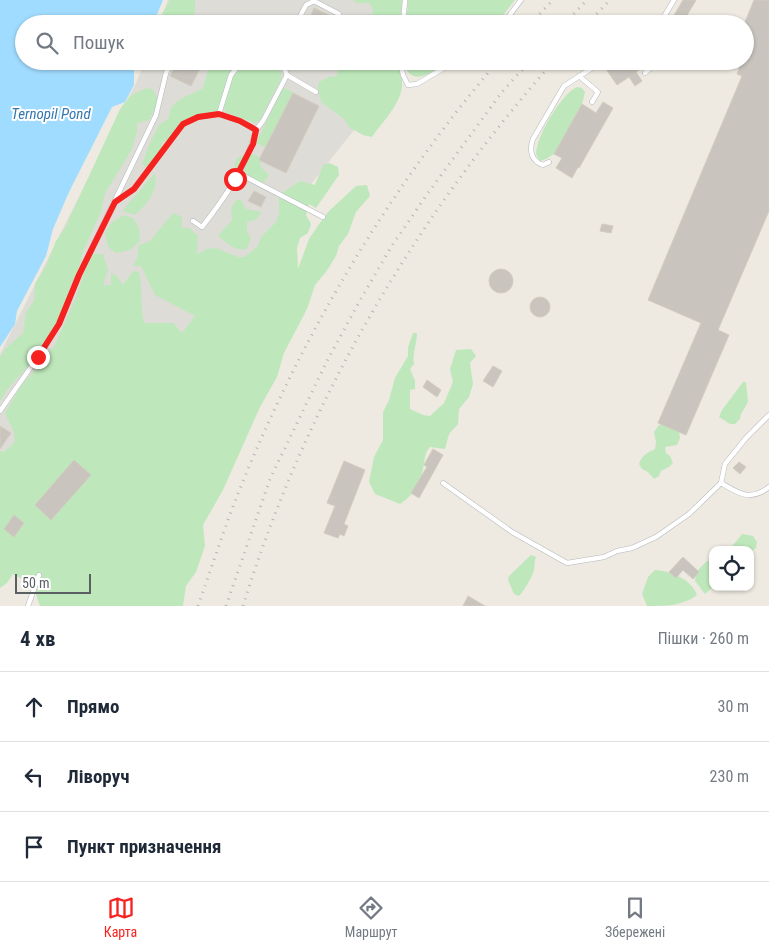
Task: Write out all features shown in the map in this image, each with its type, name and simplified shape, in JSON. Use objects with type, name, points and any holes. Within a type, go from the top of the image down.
[{"type":"lane","points":[[404,15],[405,0]]},
{"type":"lane","points":[[510,15],[521,0]]},
{"type":"lane","points":[[665,15],[674,0]]},
{"type":"lane","points":[[301,15],[306,5],[314,1],[338,15]]},
{"type":"lane","points":[[0,411],[59,324],[79,275],[156,115],[168,70]]},
{"type":"lane","points":[[219,114],[232,75],[236,70]]},
{"type":"lane","points":[[285,70],[287,75],[316,92]]},
{"type":"lane","points":[[402,70],[408,85],[417,84],[441,70]]},
{"type":"lane","points":[[549,162],[542,166],[532,156],[530,148],[533,139],[564,86],[589,70]]},
{"type":"lane","points":[[645,73],[648,70]]},
{"type":"lane","points":[[193,222],[202,227],[238,173],[253,144],[256,130],[263,121],[287,75]]},
{"type":"lane","points":[[579,76],[598,92],[592,102]]},
{"type":"lane","points":[[115,202],[134,189],[183,124],[198,117],[219,114],[240,121],[256,130]]},
{"type":"lane","points":[[238,173],[323,217]]},
{"type":"lane","points":[[443,483],[517,535],[566,563],[590,560],[632,548],[656,536],[689,514],[721,483],[725,464],[746,438],[769,415]]},
{"type":"lane","points":[[721,483],[743,495],[763,492],[769,487]]},
{"type":"lane","points":[[28,606],[39,575]]},
{"type":"shaded area","points":[[168,0],[385,0],[383,15],[162,15]]},
{"type":"shaded area","points":[[141,70],[379,70],[377,101],[242,271],[144,475],[0,486],[0,354]]},
{"type":"green space","points":[[170,0],[195,0],[194,15],[162,15]]},
{"type":"green space","points":[[353,0],[402,0],[401,15],[373,15],[373,9],[369,3],[357,3]]},
{"type":"green space","points":[[408,0],[515,0],[503,15],[407,15]]},
{"type":"green space","points":[[208,70],[280,70],[282,74],[260,120],[255,123],[227,113],[224,109],[191,118],[184,129],[162,143],[161,157],[149,169],[142,164],[159,125],[169,118],[172,106],[181,99],[203,88]]},
{"type":"green space","points":[[400,70],[402,78],[400,96],[372,137],[363,135],[350,128],[344,119],[321,102],[318,88],[319,82],[331,76],[336,77],[338,71]]},
{"type":"green space","points":[[407,70],[435,70],[423,76],[411,75]]},
{"type":"green space","points":[[577,87],[582,88],[585,92],[582,104],[554,154],[540,161],[536,154],[537,147],[550,117],[564,98]]},
{"type":"green space","points":[[146,88],[152,89],[157,97],[157,105],[149,120],[137,123],[137,132],[131,151],[105,193],[101,212],[84,249],[77,274],[69,288],[70,302],[59,320],[55,335],[7,390],[0,401],[0,357],[6,348],[23,333],[26,312],[34,301],[35,284],[47,264],[56,241],[65,228],[120,109],[130,96]]},
{"type":"green space","points":[[283,88],[293,93],[265,147],[256,143]]},
{"type":"green space","points":[[250,153],[259,157],[261,167],[269,175],[264,182],[256,183],[244,170],[236,169],[234,166],[237,158]]},
{"type":"green space","points":[[329,163],[338,167],[339,175],[316,208],[309,204],[306,215],[311,224],[308,233],[300,238],[297,248],[298,269],[309,239],[329,211],[356,186],[367,185],[370,196],[356,212],[348,234],[339,246],[336,256],[315,285],[307,309],[284,353],[277,377],[260,407],[223,490],[203,525],[205,546],[196,572],[186,586],[183,606],[40,606],[33,585],[13,574],[7,583],[0,588],[0,451],[4,452],[15,442],[14,432],[5,413],[21,386],[37,368],[46,354],[54,347],[74,302],[91,254],[103,254],[108,270],[103,285],[111,285],[111,273],[117,276],[123,285],[133,271],[139,272],[144,323],[173,323],[182,333],[195,316],[155,295],[141,266],[133,266],[137,258],[139,245],[150,241],[173,213],[182,217],[182,228],[189,228],[198,236],[197,254],[207,249],[216,248],[238,257],[244,257],[257,247],[262,236],[276,222],[279,213],[279,195],[300,181],[315,185],[323,165]]},
{"type":"green space","points":[[155,173],[155,186],[144,206],[135,215],[123,211],[127,205]]},
{"type":"green space","points":[[236,200],[241,200],[246,209],[261,212],[257,219],[247,222],[247,232],[251,238],[247,249],[235,248],[218,236],[232,220],[231,208]]},
{"type":"green space","points":[[124,215],[133,218],[139,228],[140,241],[130,250],[116,253],[108,247],[105,233],[112,222]]},
{"type":"green space","points":[[413,333],[417,333],[417,337],[414,364],[410,369],[415,381],[415,389],[410,390],[410,409],[423,415],[430,416],[444,403],[453,382],[450,369],[456,350],[471,349],[476,356],[470,363],[473,384],[469,397],[459,409],[458,424],[449,434],[445,449],[430,447],[428,449],[418,484],[412,494],[400,504],[375,494],[369,482],[374,457],[383,440],[383,412],[389,400],[395,378],[408,356],[408,347]]},
{"type":"green space","points":[[743,382],[746,382],[748,402],[740,419],[735,424],[730,424],[719,417]]},
{"type":"green space","points":[[667,424],[679,431],[680,438],[677,445],[665,447],[666,453],[670,456],[673,463],[661,471],[659,476],[654,479],[639,464],[643,456],[655,449],[654,432],[659,425]]},
{"type":"green space","points":[[742,534],[753,536],[757,542],[754,549],[754,546],[732,546]]},
{"type":"green space","points":[[531,555],[536,557],[533,573],[519,596],[514,594],[508,580],[509,576]]},
{"type":"green space","points":[[709,561],[709,590],[705,594],[695,581],[696,572]]},
{"type":"green space","points":[[655,570],[680,577],[690,584],[697,595],[680,603],[647,606],[642,594],[648,577]]},
{"type":"water","name":"Ternopil Pond","points":[[0,0],[163,0],[157,15],[15,15],[15,70],[134,70],[134,85],[125,102],[112,107],[69,192],[53,229],[46,256],[17,311],[15,324],[0,347]]},
{"type":"building","points":[[683,0],[696,0],[687,15],[674,15]]},
{"type":"building","points":[[754,0],[769,0],[769,211],[718,330],[729,335],[686,435],[658,423],[701,323],[648,300],[742,76],[737,74],[739,70],[754,70],[754,15],[748,15]]},
{"type":"building","points":[[314,8],[329,15],[311,15]]},
{"type":"building","points":[[173,70],[199,70],[191,86],[170,76]]},
{"type":"building","points":[[607,70],[639,70],[636,72],[642,81],[635,86],[629,77],[617,85]]},
{"type":"building","points":[[293,93],[319,106],[286,173],[259,160]]},
{"type":"building","points":[[603,102],[613,108],[572,178],[556,168],[562,158],[554,154],[582,104],[596,113]]},
{"type":"building","points":[[254,191],[266,197],[261,207],[248,201]]},
{"type":"building","points":[[602,224],[613,226],[611,233],[600,231]]},
{"type":"building","points":[[501,269],[506,270],[512,276],[512,286],[506,292],[501,293],[496,292],[490,286],[489,281],[490,276],[496,270]]},
{"type":"building","points":[[540,297],[547,300],[550,307],[547,314],[540,317],[533,314],[530,307],[533,300]]},
{"type":"building","points":[[493,366],[502,371],[493,387],[483,381]]},
{"type":"building","points":[[427,380],[441,390],[437,397],[423,387]]},
{"type":"building","points":[[0,426],[11,433],[0,449]]},
{"type":"building","points":[[433,449],[443,455],[419,498],[411,493],[427,467],[424,465]]},
{"type":"building","points":[[74,460],[91,475],[51,520],[35,505]]},
{"type":"building","points":[[344,461],[365,470],[344,524],[348,526],[344,536],[340,534],[338,538],[324,533],[335,506],[327,503]]},
{"type":"building","points":[[739,462],[746,467],[740,474],[733,468]]},
{"type":"building","points":[[14,515],[24,523],[14,537],[4,529]]},
{"type":"building","points":[[683,557],[699,572],[693,579],[683,570],[676,578],[669,572]]},
{"type":"building","points":[[468,596],[485,606],[463,606]]},
{"type":"railway","points":[[539,15],[553,0]]},
{"type":"railway","points":[[573,15],[587,0]]},
{"type":"railway","points":[[596,15],[610,0]]},
{"type":"railway","points":[[198,606],[237,496],[262,437],[318,323],[350,268],[420,161],[491,70]]},
{"type":"railway","points":[[226,606],[270,479],[327,361],[358,304],[391,247],[428,193],[502,92],[522,70]]},
{"type":"railway","points":[[243,606],[268,531],[298,458],[332,387],[369,317],[410,250],[455,185],[503,122],[546,70]]},
{"type":"route","points":[[38,357],[59,324],[79,275],[115,202],[134,189],[183,124],[198,117],[219,114],[240,121],[256,130],[253,144],[235,179]]}]
